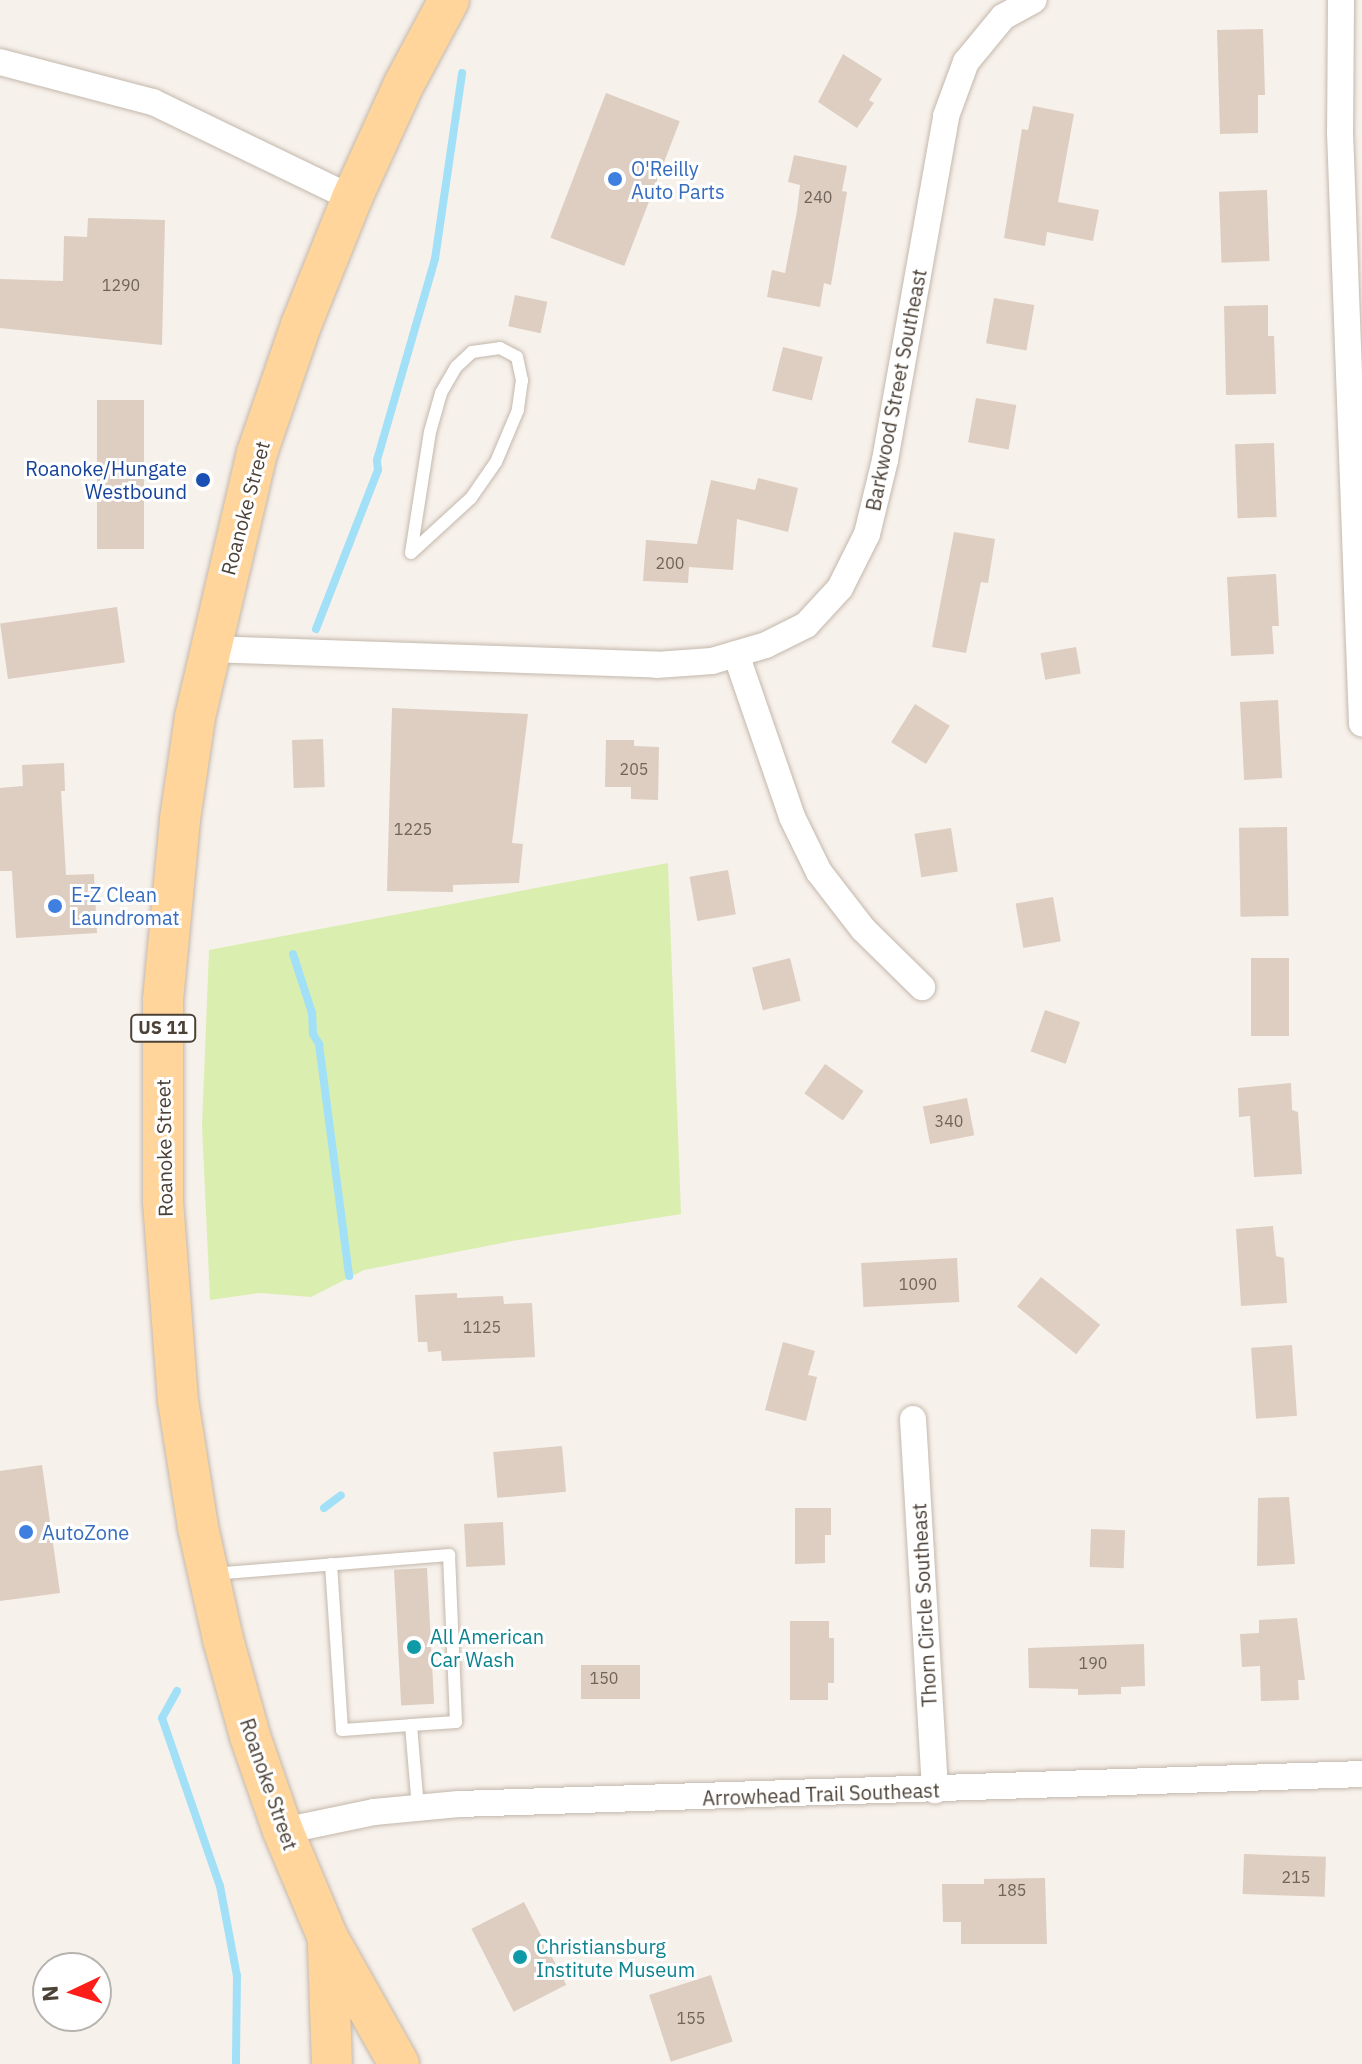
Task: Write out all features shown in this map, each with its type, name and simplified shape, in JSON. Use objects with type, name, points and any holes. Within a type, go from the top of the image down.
[{"type":"main road","name":"Roanoke Street","points":[[399,2064],[328,1938],[283,1831],[250,1736],[209,1574],[178,1401],[163,1202],[163,1000],[183,793],[209,649],[257,453],[301,325],[352,198],[404,84],[449,0]]},
{"type":"main road","points":[[328,1938],[332,2064]]},
{"type":"street","name":"Barkwood Street Southeast","points":[[209,649],[656,665],[712,661],[766,645],[806,625],[840,588],[867,534],[885,460],[946,116],[966,62],[1003,17],[1034,0]]},
{"type":"street","points":[[1341,0],[1340,132],[1362,724]]},
{"type":"street","points":[[0,62],[153,102],[352,198]]},
{"type":"street","points":[[736,654],[792,817],[819,872],[863,929],[922,987]]},
{"type":"street","name":"Thorn Circle Southeast","points":[[913,1419],[935,1790]]},
{"type":"street","name":"Arrowhead Trail Southeast","points":[[283,1831],[374,1812],[418,1808],[1362,1774]]},
{"type":"lane","points":[[500,348],[517,357],[522,380],[518,410],[496,462],[471,498],[411,553],[430,432],[441,393],[456,367],[472,352],[500,348]]},
{"type":"lane","points":[[209,1574],[331,1564],[449,1555],[456,1722],[342,1730],[331,1564]]},
{"type":"lane","points":[[411,1725],[418,1808]]},
{"type":"green space","points":[[668,863],[681,1214],[512,1241],[364,1270],[311,1297],[260,1293],[210,1300],[202,1126],[209,950]]},
{"type":"building","points":[[1263,29],[1265,95],[1258,95],[1258,133],[1220,134],[1217,30]]},
{"type":"building","points":[[843,54],[882,79],[869,100],[874,103],[857,128],[818,102]]},
{"type":"building","name":"O'Reilly Auto Parts","points":[[606,93],[680,121],[624,266],[550,238]]},
{"type":"building","points":[[1033,106],[1074,114],[1058,202],[1099,210],[1093,241],[1047,232],[1045,246],[1004,238],[1022,129],[1028,130]]},
{"type":"building","points":[[794,155],[847,166],[842,191],[847,192],[831,285],[824,283],[820,307],[767,297],[772,270],[785,273],[797,211],[800,185],[788,182]]},
{"type":"building","points":[[1267,190],[1269,261],[1222,263],[1219,192]]},
{"type":"building","points":[[88,218],[165,220],[162,345],[0,328],[0,279],[63,281],[64,236],[87,237]]},
{"type":"building","points":[[515,295],[547,302],[541,333],[508,326]]},
{"type":"building","points":[[994,298],[1034,305],[1026,350],[986,343]]},
{"type":"building","points":[[1268,305],[1268,336],[1274,336],[1276,394],[1226,395],[1224,306]]},
{"type":"building","points":[[783,347],[823,357],[812,401],[772,391]]},
{"type":"building","points":[[976,398],[1016,405],[1009,449],[968,442]]},
{"type":"building","points":[[97,400],[144,400],[144,549],[97,549]]},
{"type":"building","points":[[1274,443],[1277,517],[1238,518],[1235,444]]},
{"type":"building","points":[[758,478],[798,488],[788,532],[737,519],[733,570],[689,567],[688,583],[643,581],[646,540],[697,544],[711,480],[755,490]]},
{"type":"building","points":[[954,532],[995,539],[988,583],[981,582],[966,653],[932,647]]},
{"type":"building","points":[[1276,574],[1279,626],[1272,626],[1274,654],[1231,656],[1227,577]]},
{"type":"building","points":[[117,607],[125,662],[8,679],[0,623]]},
{"type":"building","points":[[1076,647],[1081,674],[1045,680],[1041,653]]},
{"type":"building","points":[[1278,700],[1282,778],[1244,780],[1240,702]]},
{"type":"building","points":[[915,704],[950,726],[926,764],[891,742]]},
{"type":"building","points":[[392,708],[528,714],[512,843],[523,844],[519,883],[453,885],[453,892],[387,891]]},
{"type":"building","points":[[323,739],[325,787],[294,788],[292,740]]},
{"type":"building","points":[[606,740],[634,740],[634,746],[659,747],[658,800],[631,799],[631,787],[605,787]]},
{"type":"building","points":[[64,763],[65,791],[61,791],[66,875],[94,874],[97,933],[16,938],[12,871],[0,871],[0,788],[23,786],[22,765]]},
{"type":"building","points":[[1287,827],[1289,916],[1241,917],[1239,828]]},
{"type":"building","points":[[951,828],[958,871],[921,877],[914,834]]},
{"type":"building","points":[[728,870],[736,914],[697,921],[690,877]]},
{"type":"building","points":[[1053,897],[1061,941],[1023,948],[1016,904]]},
{"type":"building","points":[[790,958],[801,1001],[763,1010],[752,967]]},
{"type":"building","points":[[1251,958],[1289,958],[1289,1036],[1251,1036]]},
{"type":"building","points":[[1045,1010],[1080,1022],[1066,1064],[1031,1052]]},
{"type":"building","points":[[825,1064],[864,1091],[843,1120],[804,1093]]},
{"type":"building","points":[[1291,1083],[1292,1110],[1298,1112],[1302,1174],[1254,1177],[1250,1116],[1239,1117],[1238,1088]]},
{"type":"building","points":[[967,1098],[974,1135],[930,1144],[923,1107]]},
{"type":"building","points":[[1273,1226],[1276,1256],[1284,1258],[1287,1303],[1241,1306],[1236,1229]]},
{"type":"building","points":[[957,1258],[959,1302],[863,1307],[861,1263]]},
{"type":"building","points":[[1041,1277],[1100,1325],[1076,1354],[1017,1307]]},
{"type":"building","points":[[457,1293],[457,1298],[503,1296],[504,1304],[532,1303],[535,1357],[442,1361],[441,1351],[428,1352],[427,1342],[418,1342],[415,1295]]},
{"type":"building","points":[[783,1342],[815,1351],[808,1375],[817,1377],[806,1421],[765,1410]]},
{"type":"building","points":[[1292,1345],[1297,1416],[1256,1419],[1251,1348]]},
{"type":"building","points":[[562,1446],[566,1492],[497,1498],[493,1452]]},
{"type":"building","name":"AutoZone","points":[[42,1465],[60,1593],[0,1601],[0,1471]]},
{"type":"building","points":[[1289,1497],[1295,1564],[1257,1566],[1258,1498]]},
{"type":"building","points":[[795,1508],[831,1508],[831,1535],[825,1535],[825,1563],[795,1564]]},
{"type":"building","points":[[503,1522],[505,1565],[466,1567],[464,1524]]},
{"type":"building","points":[[1091,1529],[1125,1530],[1124,1568],[1090,1567]]},
{"type":"building","name":"All American Car Wash","points":[[427,1568],[434,1704],[401,1706],[394,1570]]},
{"type":"building","points":[[1297,1618],[1305,1680],[1298,1680],[1299,1700],[1261,1701],[1260,1666],[1242,1667],[1240,1634],[1259,1633],[1259,1620]]},
{"type":"building","points":[[790,1621],[829,1621],[829,1638],[834,1638],[834,1683],[828,1683],[828,1700],[790,1700]]},
{"type":"building","points":[[1144,1644],[1145,1686],[1121,1687],[1121,1694],[1078,1695],[1078,1689],[1029,1688],[1028,1648]]},
{"type":"building","points":[[581,1665],[640,1665],[640,1699],[581,1699]]},
{"type":"building","points":[[1244,1854],[1326,1857],[1325,1897],[1243,1894]]},
{"type":"building","points":[[1045,1878],[1047,1944],[961,1944],[961,1922],[943,1922],[942,1884],[984,1884],[984,1879]]},
{"type":"building","name":"Christiansburg Institute Museum","points":[[524,1902],[566,1985],[514,2012],[471,1929]]},
{"type":"building","points":[[711,1975],[733,2042],[671,2062],[649,1995]]},
{"type":"waterway","points":[[316,629],[378,470],[377,460],[435,259],[462,73]]},
{"type":"waterway","points":[[293,954],[312,1013],[313,1034],[319,1044],[349,1276]]},
{"type":"waterway","points":[[324,1508],[341,1495]]},
{"type":"waterway","points":[[177,1691],[162,1718],[220,1886],[237,1976],[236,2064]]},
{"type":"place","name":"O'Reilly Auto Parts","points":[[615,179]]},
{"type":"place","name":"Roanoke/Hungate Westbound","points":[[203,480]]},
{"type":"place","name":"E-Z Clean Laundromat","points":[[55,906]]},
{"type":"place","name":"AutoZone","points":[[26,1532]]},
{"type":"place","name":"All American Car Wash","points":[[414,1647]]},
{"type":"place","name":"Christiansburg Institute Museum","points":[[520,1957]]}]
